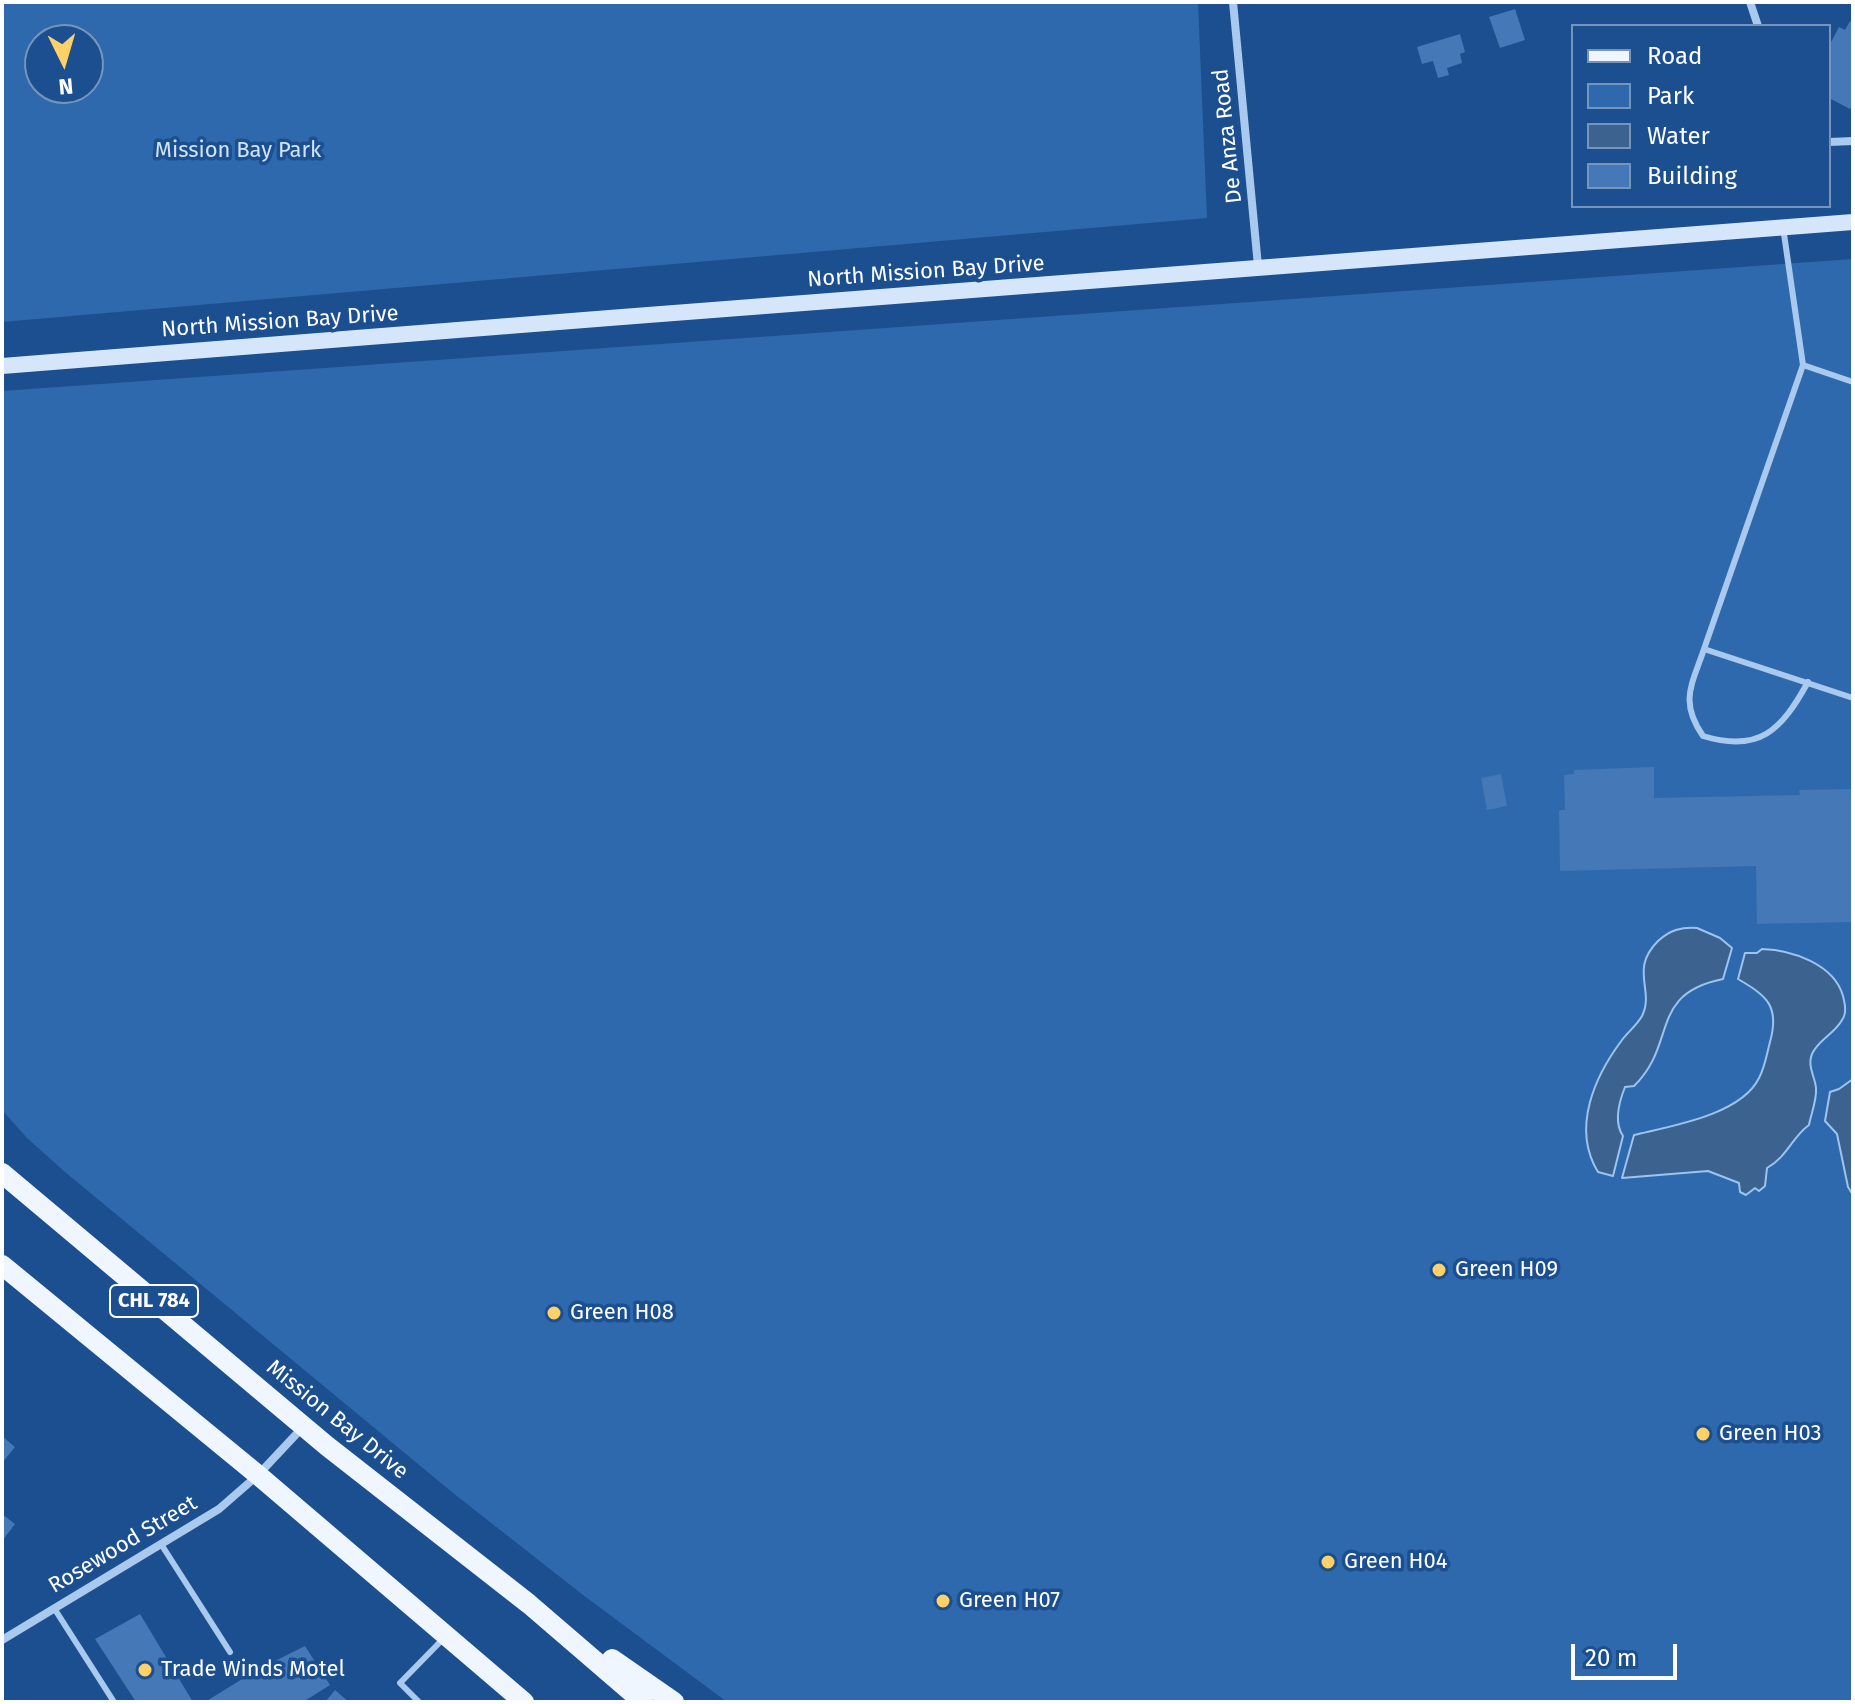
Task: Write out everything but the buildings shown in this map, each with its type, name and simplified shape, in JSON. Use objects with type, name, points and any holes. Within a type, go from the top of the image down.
[{"type":"main road","name":"Mission Bay Drive","points":[[2,1173],[303,1427],[529,1604],[643,1702]]},
{"type":"main road","name":"CHL 784","points":[[2,1265],[258,1475],[519,1700]]},
{"type":"main road","points":[[529,1604],[674,1702]]},
{"type":"street","name":"De Anza Road","points":[[1233,2],[1258,266]]},
{"type":"street","points":[[1750,2],[1757,24]]},
{"type":"street","points":[[1831,142],[1853,141]]},
{"type":"street","name":"North Mission Bay Drive","points":[[2,366],[1853,222]]},
{"type":"street","name":"Rosewood Street","points":[[2,1640],[219,1509],[258,1475],[303,1427]]},
{"type":"lane","points":[[1783,227],[1803,365],[1689,693],[1690,717],[1703,736],[1735,744],[1758,740],[1779,725],[1793,709],[1808,682]]},
{"type":"lane","points":[[1803,365],[1853,382]]},
{"type":"lane","points":[[1704,649],[1853,698]]},
{"type":"lane","points":[[161,1544],[230,1652]]},
{"type":"lane","points":[[54,1608],[114,1702]]},
{"type":"lane","points":[[419,1702],[400,1683],[447,1635]]},
{"type":"green space","name":"Mission Bay Park","points":[[2,2],[1198,2],[1207,218],[2,322]]},
{"type":"green space","points":[[1853,259],[1853,1702],[727,1702],[453,1493],[65,1172],[27,1138],[2,1110],[2,391]]},
{"type":"water","points":[[1697,928],[1720,938],[1732,948],[1723,979],[1699,986],[1673,1008],[1647,1070],[1634,1086],[1625,1087],[1618,1119],[1623,1136],[1613,1176],[1598,1172],[1587,1138],[1590,1103],[1595,1086],[1612,1054],[1642,1016],[1646,997],[1645,961],[1658,941],[1667,934]]},
{"type":"water","points":[[1762,949],[1786,952],[1821,967],[1831,975],[1843,996],[1844,1017],[1816,1047],[1811,1057],[1816,1093],[1809,1125],[1767,1168],[1765,1186],[1759,1191],[1755,1188],[1746,1195],[1740,1192],[1739,1183],[1708,1171],[1622,1178],[1634,1135],[1685,1123],[1721,1110],[1750,1091],[1759,1078],[1773,1030],[1772,1011],[1764,997],[1738,979],[1745,953],[1757,953]]},
{"type":"water","points":[[1853,1079],[1853,1195],[1848,1187],[1837,1134],[1825,1121],[1830,1092]]},
{"type":"place","name":"Green H09","points":[[1439,1270]]},
{"type":"place","name":"Green H08","points":[[554,1313]]},
{"type":"place","name":"Green H03","points":[[1703,1434]]},
{"type":"place","name":"Green H04","points":[[1328,1562]]},
{"type":"place","name":"Green H07","points":[[943,1601]]},
{"type":"place","name":"Trade Winds Motel","points":[[145,1670]]}]
